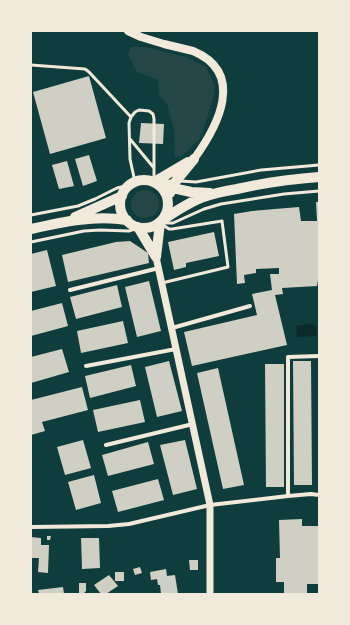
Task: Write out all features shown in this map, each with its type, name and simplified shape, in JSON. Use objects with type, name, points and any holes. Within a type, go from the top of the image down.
[{"type":"highway","points":[[156,183],[194,159]]},
{"type":"highway","points":[[156,257],[162,221],[168,209],[168,198],[174,184],[194,159]]},
{"type":"highway","points":[[214,194],[191,192],[174,184],[156,183],[148,180],[142,180],[132,184],[125,190],[120,202],[123,215],[132,225],[138,228],[150,228],[186,205],[200,198],[263,183],[319,177]]},
{"type":"highway","points":[[156,183],[166,193],[168,198]]},
{"type":"highway","points":[[66,221],[122,196]]},
{"type":"highway","points":[[31,229],[66,221],[106,218],[127,220]]},
{"type":"highway","points":[[138,228],[156,257]]},
{"type":"main road","points":[[128,31],[164,44],[201,54],[208,59],[221,78],[224,88],[222,107],[210,136],[194,159]]},
{"type":"street","points":[[156,257],[210,505],[210,594]]},
{"type":"street","points":[[70,290],[159,268]]},
{"type":"street","points":[[172,328],[250,306]]},
{"type":"street","points":[[86,366],[176,349]]},
{"type":"street","points":[[288,496],[288,357],[319,356]]},
{"type":"street","points":[[106,445],[193,424]]},
{"type":"street","points":[[31,527],[108,526],[128,524],[210,505],[288,496],[310,494],[319,495]]},
{"type":"lane","points":[[31,65],[82,68],[89,72],[131,117]]},
{"type":"lane","points":[[31,215],[78,206],[117,188],[132,184],[129,123],[131,117],[139,110],[149,111],[153,114],[154,168],[156,183]]},
{"type":"lane","points":[[129,138],[154,168]]},
{"type":"lane","points":[[174,184],[196,182],[261,170],[319,165]]},
{"type":"lane","points":[[162,221],[168,224],[173,223],[204,209],[221,204],[284,194],[319,191]]},
{"type":"lane","points":[[162,221],[166,228],[222,221],[228,267],[162,283]]},
{"type":"lane","points":[[31,242],[84,231],[129,231],[138,228]]},
{"type":"shaded area","points":[[131,47],[145,47],[186,57],[206,67],[215,87],[213,99],[201,137],[182,156],[175,157],[174,129],[167,104],[159,95],[158,80],[137,72],[128,55]]},
{"type":"shaded area","points":[[145,190],[155,194],[159,204],[155,214],[145,218],[135,214],[131,204],[135,194]]},
{"type":"shaded area","points":[[309,324],[316,325],[317,336],[297,337],[296,326]]},
{"type":"building","points":[[89,76],[106,138],[50,154],[33,92]]},
{"type":"building","points":[[141,123],[164,124],[163,144],[139,143]]},
{"type":"building","points":[[89,155],[97,181],[83,186],[75,159]]},
{"type":"building","points":[[67,161],[74,186],[59,189],[52,165]]},
{"type":"building","points":[[316,202],[319,202],[319,280],[317,286],[282,288],[283,294],[275,295],[287,345],[192,366],[184,332],[257,315],[252,294],[272,290],[270,274],[279,274],[279,268],[256,269],[256,273],[244,275],[245,283],[237,284],[234,214],[299,207],[301,221],[317,221]]},
{"type":"building","points":[[214,232],[219,256],[186,263],[186,267],[174,270],[168,242]]},
{"type":"building","points":[[130,241],[148,253],[149,263],[68,282],[62,255],[116,242]]},
{"type":"building","points":[[47,250],[56,286],[31,292],[31,254]]},
{"type":"building","points":[[149,281],[161,331],[137,337],[125,287]]},
{"type":"building","points":[[117,285],[122,307],[76,319],[70,297]]},
{"type":"building","points":[[62,303],[68,326],[31,336],[31,311]]},
{"type":"building","points":[[123,321],[128,343],[81,353],[77,331]]},
{"type":"building","points":[[62,349],[69,372],[31,383],[31,357]]},
{"type":"building","points":[[169,361],[182,411],[157,417],[145,367]]},
{"type":"building","points":[[293,361],[311,361],[312,485],[294,485]]},
{"type":"building","points":[[265,364],[284,364],[284,487],[266,487]]},
{"type":"building","points":[[131,365],[136,386],[90,398],[85,376]]},
{"type":"building","points":[[218,368],[244,485],[223,489],[197,373]]},
{"type":"building","points":[[82,387],[88,410],[42,422],[45,431],[31,435],[31,400]]},
{"type":"building","points":[[140,400],[145,422],[98,432],[93,410]]},
{"type":"building","points":[[83,440],[91,468],[65,475],[57,447]]},
{"type":"building","points":[[185,440],[197,489],[173,495],[160,445]]},
{"type":"building","points":[[148,442],[154,464],[108,476],[102,455]]},
{"type":"building","points":[[94,475],[101,503],[76,510],[68,482]]},
{"type":"building","points":[[158,479],[164,500],[118,512],[112,491]]},
{"type":"building","points":[[302,519],[302,526],[319,526],[319,584],[307,584],[307,594],[284,594],[284,582],[276,582],[276,558],[280,558],[279,520]]},
{"type":"building","points":[[47,536],[51,536],[50,540],[47,540]]},
{"type":"building","points":[[31,537],[41,538],[41,545],[49,545],[48,573],[38,572],[39,558],[31,558]]},
{"type":"building","points":[[81,538],[99,538],[100,568],[82,569]]},
{"type":"building","points":[[189,560],[198,560],[198,570],[190,570]]},
{"type":"building","points":[[140,567],[142,573],[135,575],[133,569]]},
{"type":"building","points":[[166,569],[167,576],[175,575],[178,594],[161,594],[160,585],[158,585],[157,579],[151,580],[150,572]]},
{"type":"building","points":[[115,572],[124,572],[124,581],[115,581]]},
{"type":"building","points":[[109,575],[118,586],[106,594],[101,594],[94,585]]},
{"type":"building","points":[[79,583],[86,583],[86,591],[83,594],[79,594]]},
{"type":"building","points":[[63,587],[64,594],[39,594],[38,590]]}]
